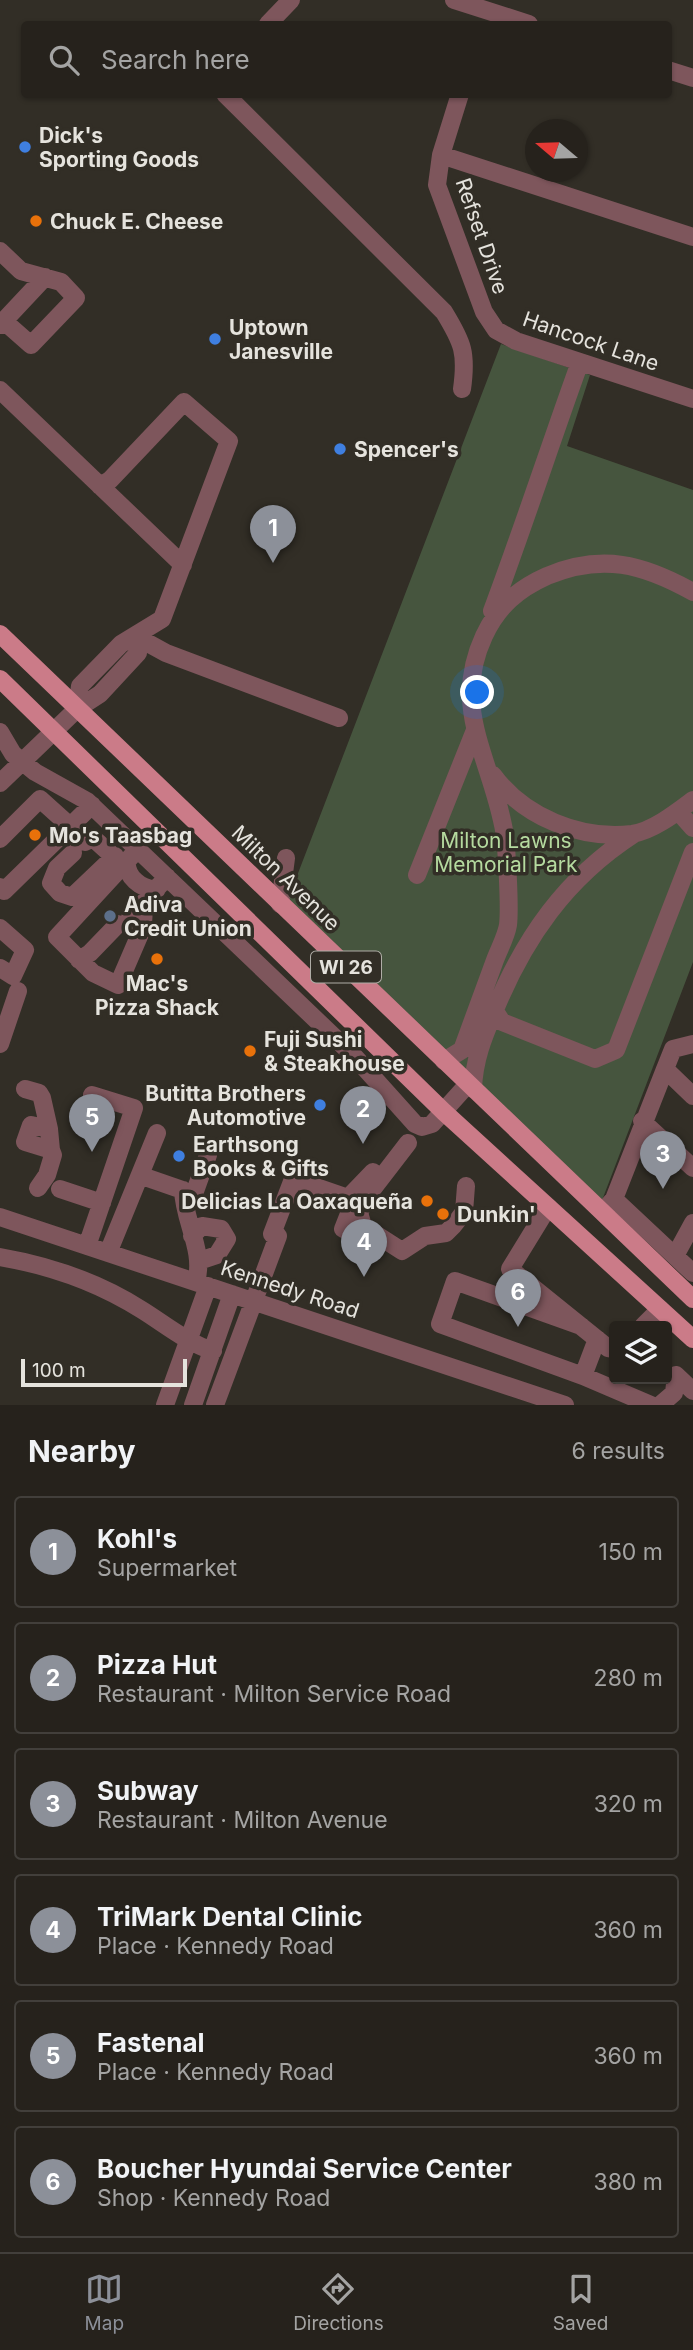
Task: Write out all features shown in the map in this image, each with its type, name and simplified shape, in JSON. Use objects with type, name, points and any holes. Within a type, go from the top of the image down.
[{"type":"main road","name":"Milton Avenue","points":[[0,634],[444,1061],[608,1206],[693,1299]]},
{"type":"main road","name":"WI 26","points":[[0,679],[444,1112],[693,1339]]},
{"type":"street","points":[[271,21],[291,0]]},
{"type":"street","points":[[454,0],[518,21]]},
{"type":"street","points":[[672,71],[693,78]]},
{"type":"street","points":[[229,98],[444,312],[460,339],[466,358],[462,389]]},
{"type":"street","name":"Refset Drive","points":[[459,98],[441,155],[437,185],[484,312]]},
{"type":"street","points":[[441,155],[693,237]]},
{"type":"street","points":[[0,251],[21,271],[45,277],[61,282],[76,298],[31,345],[3,324],[45,277]]},
{"type":"street","name":"Hancock Lane","points":[[484,312],[496,330],[516,341],[693,399]]},
{"type":"street","points":[[444,1061],[462,1050],[508,926],[503,825],[489,769],[475,730],[469,679],[539,472],[580,362]]},
{"type":"street","points":[[0,390],[183,565]]},
{"type":"street","points":[[0,783],[76,709],[80,687],[121,643],[162,619],[229,441],[184,402],[110,480],[100,486]]},
{"type":"street","points":[[510,562],[518,576],[533,583]]},
{"type":"street","points":[[483,638],[502,605],[533,583],[581,564],[617,564],[646,568],[693,592]]},
{"type":"street","points":[[135,636],[166,653],[339,718]]},
{"type":"street","points":[[417,875],[475,730]]},
{"type":"street","points":[[0,732],[13,754],[21,761],[43,778],[81,795],[92,805],[127,852],[360,1063],[408,1119],[418,1126],[427,1126],[471,1086],[475,1061],[484,1036],[498,1016],[528,940],[554,904],[601,855],[686,805],[693,828]]},
{"type":"street","points":[[489,769],[503,788],[527,807],[553,822],[595,834],[634,834]]},
{"type":"street","points":[[0,839],[40,799],[70,826]]},
{"type":"street","points":[[0,887],[4,891],[92,805]]},
{"type":"street","points":[[503,825],[516,810],[527,807]]},
{"type":"street","points":[[93,838],[127,852],[72,897],[60,893],[51,883],[57,868],[93,838]]},
{"type":"street","points":[[127,852],[129,874],[137,882],[162,883]]},
{"type":"street","points":[[127,852],[57,937],[93,973],[118,985],[143,928],[144,904]]},
{"type":"street","points":[[498,1016],[595,1059],[616,1050],[693,852]]},
{"type":"street","points":[[280,904],[286,858]]},
{"type":"street","points":[[82,962],[124,926],[162,883]]},
{"type":"street","points":[[508,926],[522,926],[528,940]]},
{"type":"street","points":[[0,928],[25,950],[13,976],[0,968]]},
{"type":"street","points":[[0,1044],[18,991]]},
{"type":"street","points":[[693,1044],[673,1049],[608,1206],[675,1256],[693,1273]]},
{"type":"street","points":[[665,1069],[693,1096]]},
{"type":"street","points":[[25,1089],[39,1093],[49,1129],[50,1167],[37,1188]]},
{"type":"street","points":[[88,1246],[134,1108],[92,1095]]},
{"type":"street","points":[[642,1121],[693,1168]]},
{"type":"street","points":[[49,1129],[31,1125],[25,1142],[51,1150]]},
{"type":"street","points":[[108,1253],[136,1182],[142,1176],[157,1133]]},
{"type":"street","points":[[215,1405],[254,1301],[293,1179],[348,1198],[406,1141],[368,1195],[359,1213],[363,1226],[402,1251],[425,1236],[446,1233],[453,1226],[464,1212],[466,1186]]},
{"type":"street","points":[[142,1176],[194,1194],[208,1155]]},
{"type":"street","points":[[343,1228],[359,1187]]},
{"type":"street","points":[[60,1189],[102,1203]]},
{"type":"street","points":[[165,1405],[189,1343],[202,1284],[194,1227],[183,1190]]},
{"type":"street","points":[[548,1207],[510,1269],[609,1346]]},
{"type":"street","name":"Kennedy Road","points":[[0,1217],[254,1301],[533,1400],[565,1405]]},
{"type":"street","points":[[675,1256],[693,1223]]},
{"type":"street","points":[[194,1227],[217,1226],[226,1239],[217,1255],[199,1261]]},
{"type":"street","points":[[0,1257],[46,1265],[102,1287],[189,1343],[213,1351]]},
{"type":"street","points":[[580,1326],[455,1281],[440,1324],[583,1376],[651,1405]]},
{"type":"street","points":[[193,1405],[232,1294]]},
{"type":"street","points":[[648,1321],[660,1310]]},
{"type":"street","points":[[583,1376],[597,1339]]},
{"type":"street","points":[[660,1405],[674,1393],[676,1375],[693,1391]]},
{"type":"green space","name":"Milton Lawns Memorial Park","points":[[501,344],[590,375],[567,446],[693,490],[693,962],[601,1203],[287,902]]},
{"type":"tunnel","points":[[126,933],[136,923]]},
{"type":"place","name":"Dick's Sporting Goods","points":[[25,147]]},
{"type":"place","name":"Chuck E. Cheese","points":[[36,221]]},
{"type":"place","name":"Uptown Janesville","points":[[215,339]]},
{"type":"place","name":"Spencer's","points":[[340,449]]},
{"type":"place","name":"Kohl's","points":[[273,563]]},
{"type":"place","name":"Mo's Taasbag","points":[[35,835]]},
{"type":"place","name":"Adiva Credit Union","points":[[110,916]]},
{"type":"place","name":"Mac's Pizza Shack","points":[[157,959]]},
{"type":"place","name":"Fuji Sushi & Steakhouse","points":[[250,1051]]},
{"type":"place","name":"Butitta Brothers Automotive","points":[[320,1105]]},
{"type":"place","name":"Pizza Hut","points":[[363,1144]]},
{"type":"place","name":"Fastenal","points":[[92,1152]]},
{"type":"place","name":"Earthsong Books & Gifts","points":[[179,1156]]},
{"type":"place","name":"Subway","points":[[663,1189]]},
{"type":"place","name":"Delicias La Oaxaqueña","points":[[427,1201]]},
{"type":"place","name":"Dunkin'","points":[[443,1214]]},
{"type":"place","name":"TriMark Dental Clinic","points":[[364,1277]]},
{"type":"place","name":"Boucher Hyundai Service Center","points":[[518,1327]]}]
